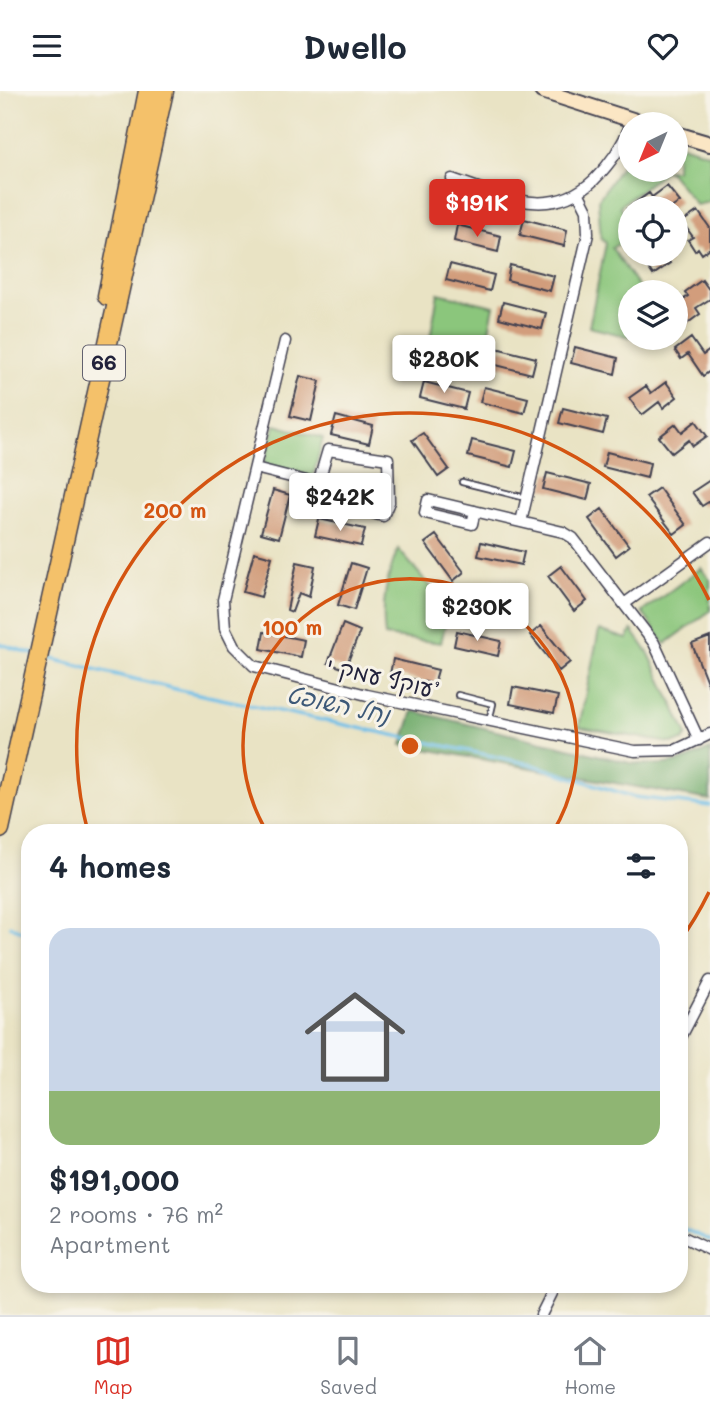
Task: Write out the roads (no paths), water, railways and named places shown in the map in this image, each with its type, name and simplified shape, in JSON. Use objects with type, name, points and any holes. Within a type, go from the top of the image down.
[{"type":"highway","name":"66","points":[[0,828],[148,91]]},
{"type":"highway","name":"66","points":[[38,633],[164,91]]},
{"type":"highway","name":"66","points":[[0,778],[28,679]]},
{"type":"street","points":[[542,91],[618,118]]},
{"type":"street","points":[[688,138],[710,144]]},
{"type":"street","points":[[452,179],[530,203],[561,201],[578,192],[618,150]]},
{"type":"street","points":[[522,522],[588,234],[587,210],[578,192]]},
{"type":"street","name":"עוקף עמק י’","points":[[285,341],[223,600],[225,628],[234,646],[254,666],[489,722],[635,751],[676,750],[710,734]]},
{"type":"street","points":[[306,481],[308,495],[383,516],[389,502],[388,460],[328,450],[318,484]]},
{"type":"street","points":[[255,468],[389,502]]},
{"type":"street","points":[[475,511],[472,524],[425,513],[428,500],[475,511],[522,522],[570,535],[657,648],[699,740]]},
{"type":"street","points":[[624,604],[710,542]]},
{"type":"street","points":[[688,1024],[710,981]]},
{"type":"street","points":[[688,1239],[710,1250]]},
{"type":"street","points":[[541,1315],[552,1293]]},
{"type":"lane","points":[[462,482],[527,498]]},
{"type":"lane","points":[[458,695],[494,703],[489,722]]},
{"type":"waterway","name":"נחל השופט","points":[[0,644],[33,654]]},
{"type":"waterway","name":"נחל השופט","points":[[44,657],[184,691],[530,764],[634,797],[710,806]]},
{"type":"waterway","points":[[10,926],[21,931]]},
{"type":"waterway","points":[[688,1231],[710,1240]]}]
